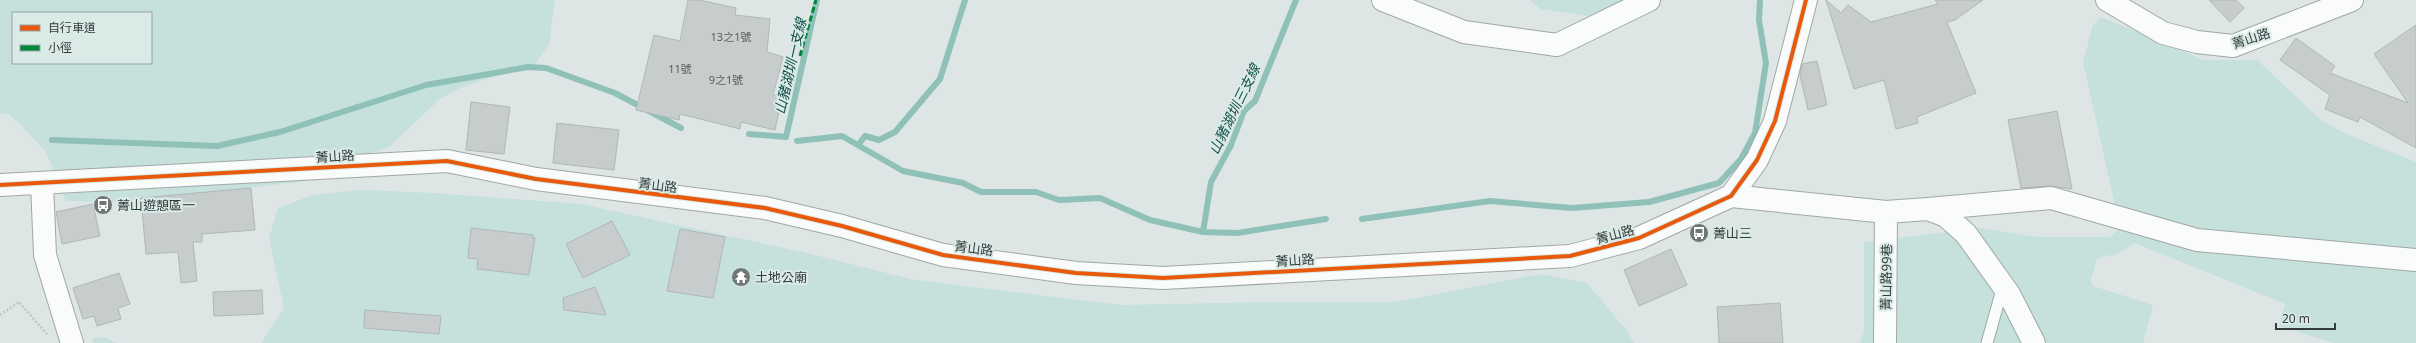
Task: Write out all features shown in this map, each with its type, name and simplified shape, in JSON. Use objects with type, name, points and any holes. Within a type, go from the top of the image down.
[{"type":"street","points":[[1383,0],[1464,32],[1556,45],[1649,0]]},
{"type":"street","name":"菁山路","points":[[0,185],[447,161],[536,179],[765,208],[842,226],[943,255],[1076,272],[1163,278],[1570,256],[1639,238],[1731,196],[1757,160],[1775,121],[1806,0]]},
{"type":"street","name":"菁山路","points":[[2107,0],[2164,33],[2197,42],[2233,46],[2352,0]]},
{"type":"street","points":[[42,183],[45,255],[72,343]]},
{"type":"street","points":[[1731,196],[1886,212],[2051,198],[2197,240],[2416,260]]},
{"type":"street","points":[[1928,209],[1946,216],[1966,234],[2003,286],[2034,343]]},
{"type":"street","name":"菁山路99巷","points":[[1884,343],[1886,212]]},
{"type":"lane","points":[[1987,343],[2003,286]]},
{"type":"path","points":[[0,315],[18,302],[50,337]]},
{"type":"shaded area","points":[[0,0],[555,0],[549,44],[536,63],[462,87],[440,99],[389,147],[362,156],[316,180],[118,202],[66,201],[46,152],[19,123],[7,113],[0,114]]},
{"type":"shaded area","points":[[1530,0],[1625,0],[1588,16],[1541,9]]},
{"type":"shaded area","points":[[2101,17],[2204,60],[2257,60],[2320,119],[2344,133],[2416,162],[2416,343],[2334,343],[2279,326],[2285,304],[2135,243],[2117,254],[2100,257],[2096,260],[2091,281],[2093,286],[2153,305],[2143,343],[1860,343],[1864,331],[1864,242],[1981,228],[2037,237],[2110,237],[2120,228],[2083,62],[2093,25]]},
{"type":"shaded area","points":[[361,190],[434,193],[581,204],[807,253],[914,280],[1121,305],[1277,302],[1396,302],[1540,274],[1587,283],[1627,331],[1634,343],[261,343],[284,308],[269,238],[278,208],[313,195]]},
{"type":"shaded area","points":[[104,337],[117,343],[93,343],[93,338]]},
{"type":"building","points":[[688,0],[699,0],[736,8],[735,15],[770,19],[767,52],[783,57],[773,95],[782,97],[775,130],[741,122],[740,129],[680,114],[679,120],[636,110],[654,35],[680,41]]},
{"type":"building","points":[[1826,0],[1841,13],[1848,5],[1871,22],[1938,4],[1935,0],[1983,0],[1955,20],[1947,22],[1976,93],[1917,117],[1918,123],[1896,129],[1884,80],[1854,89]]},
{"type":"building","points":[[2209,0],[2236,0],[2244,8],[2230,22]]},
{"type":"building","points":[[2416,25],[2416,148],[2360,117],[2358,122],[2325,109],[2330,95],[2280,60],[2296,38],[2335,66],[2330,73],[2408,103],[2374,54]]},
{"type":"building","points":[[1817,61],[1827,105],[1808,110],[1800,75],[1802,64]]},
{"type":"building","points":[[471,102],[510,107],[504,154],[466,150]]},
{"type":"building","points":[[2057,111],[2072,189],[2050,186],[2021,188],[2008,120]]},
{"type":"building","points":[[557,123],[619,130],[614,170],[553,163]]},
{"type":"building","points":[[251,188],[255,230],[202,234],[202,242],[193,242],[197,281],[181,283],[178,252],[146,254],[141,198]]},
{"type":"building","points":[[93,204],[100,236],[62,244],[56,212]]},
{"type":"building","points":[[612,221],[630,255],[583,278],[566,244]]},
{"type":"building","points":[[471,228],[533,235],[533,238],[535,238],[529,275],[477,269],[478,259],[468,258]]},
{"type":"building","points":[[680,229],[725,237],[713,298],[667,291]]},
{"type":"building","points":[[1671,249],[1687,285],[1639,306],[1624,270]]},
{"type":"building","points":[[119,273],[130,304],[118,308],[121,319],[97,326],[94,316],[83,319],[73,288]]},
{"type":"building","points":[[595,287],[606,315],[564,310],[563,298]]},
{"type":"building","points":[[262,290],[263,314],[214,316],[213,292]]},
{"type":"building","points":[[1780,303],[1783,343],[1719,343],[1717,307]]},
{"type":"building","points":[[365,310],[441,316],[439,334],[364,328]]},
{"type":"waterway","name":"山豬湖圳一支線","points":[[749,134],[786,137],[817,0]]},
{"type":"waterway","points":[[859,144],[865,136],[879,140],[895,132],[940,79],[965,0]]},
{"type":"waterway","name":"山豬湖圳三支線","points":[[1203,232],[1211,182],[1231,145],[1244,111],[1255,101],[1296,0]]},
{"type":"waterway","points":[[1362,219],[1490,201],[1572,208],[1649,202],[1719,183],[1741,159],[1755,133],[1766,63],[1759,20],[1760,0]]},
{"type":"waterway","points":[[52,140],[217,146],[280,132],[426,85],[528,67],[546,68],[615,93],[681,128]]},
{"type":"waterway","points":[[797,141],[842,136],[903,171],[963,183],[981,192],[1036,192],[1059,200],[1100,198],[1150,220],[1203,232],[1237,233],[1326,219]]},
{"type":"marked path","points":[[800,56],[816,0]]},
{"type":"cycle path","points":[[0,185],[447,161],[536,179],[765,208],[842,226],[943,255],[1076,273],[1163,278],[1570,256],[1639,238],[1731,196],[1757,160],[1775,121],[1806,0]]},
{"type":"place","name":"菁山遊憩區一","points":[[103,205]]},
{"type":"place","name":"菁山三","points":[[1699,233]]},
{"type":"place","name":"土地公廟","points":[[741,277]]}]
